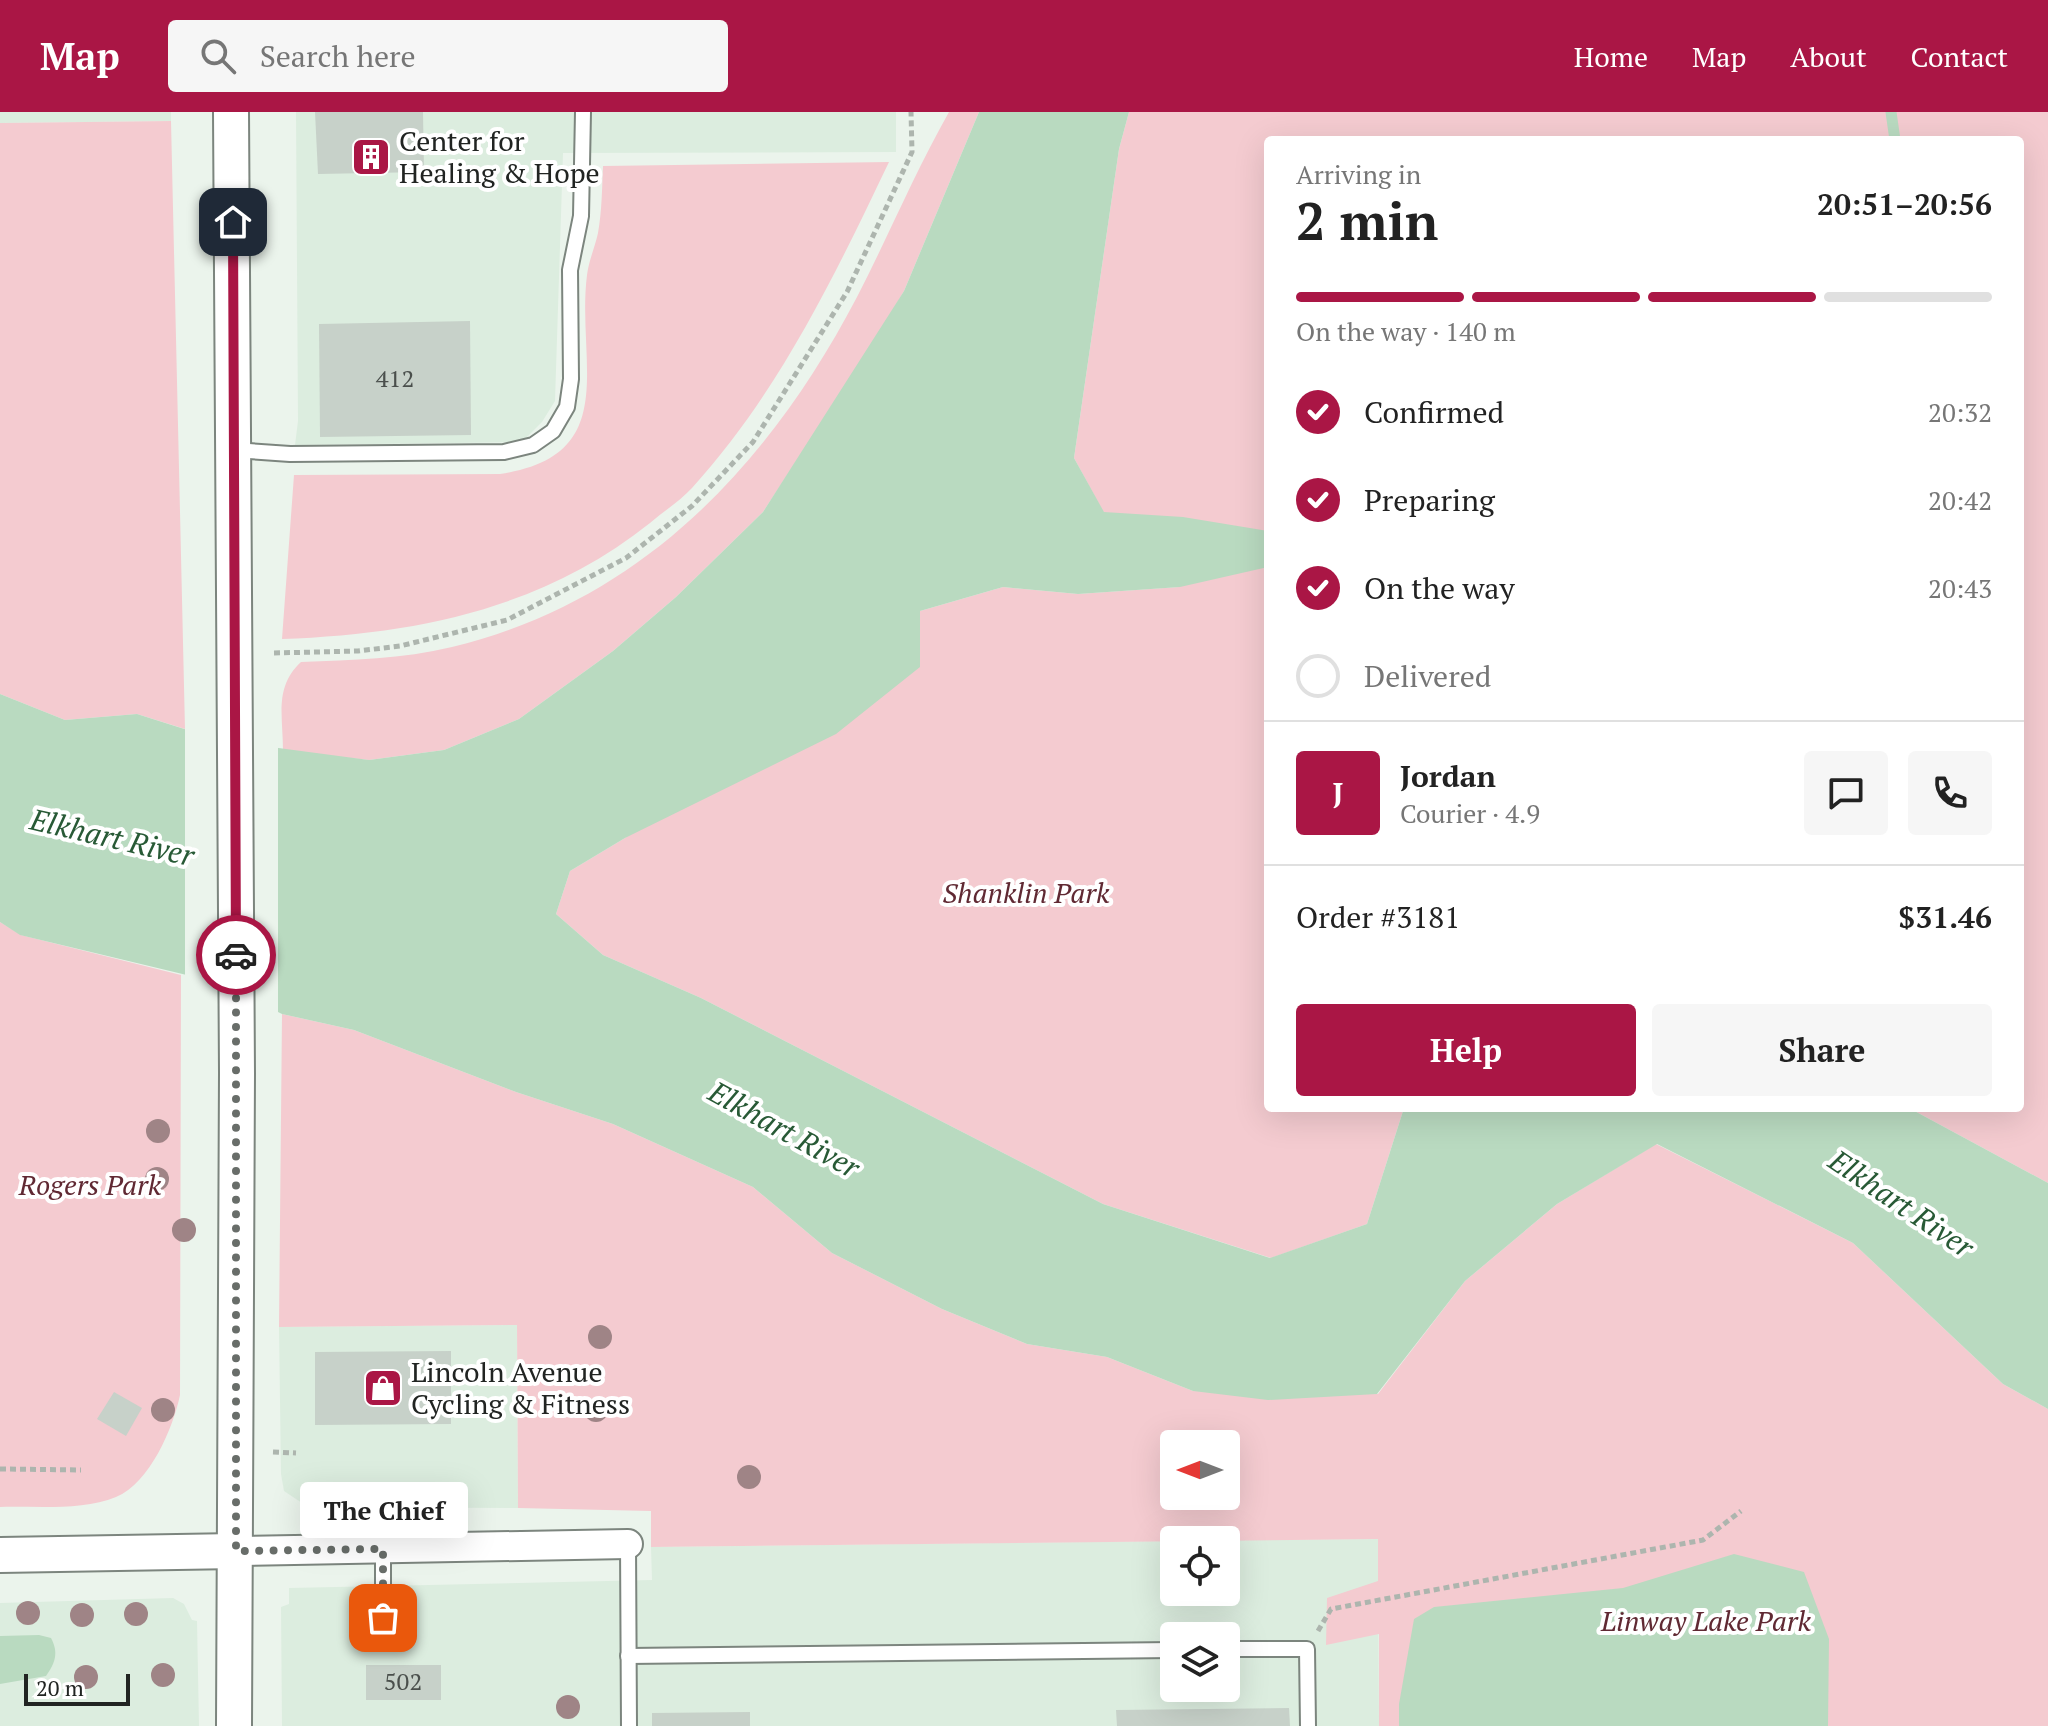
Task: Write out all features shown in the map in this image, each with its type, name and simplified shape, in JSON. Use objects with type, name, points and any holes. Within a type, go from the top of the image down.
[{"type":"street","points":[[231,112],[237,1073],[234,1726]]},
{"type":"street","points":[[0,1555],[628,1544]]},
{"type":"lane","points":[[234,450],[290,454],[504,452],[533,445],[553,431],[567,407],[571,379],[570,270],[583,181],[583,112]]},
{"type":"lane","points":[[628,1544],[629,1726]]},
{"type":"lane","points":[[383,1549],[383,1618]]},
{"type":"lane","points":[[1240,1649],[1307,1649],[1308,1726]]},
{"type":"lane","points":[[628,1656],[1160,1650]]},
{"type":"path","points":[[274,653],[358,651],[400,646],[507,620],[626,558],[692,506],[753,442],[847,292],[912,152],[911,112]]},
{"type":"path","points":[[273,1452],[296,1453]]},
{"type":"path","points":[[0,1469],[81,1470]]},
{"type":"path","points":[[1307,1649],[1331,1609],[1703,1540],[1741,1511]]},
{"type":"shaded area","points":[[0,112],[171,112],[171,121],[0,123]]},
{"type":"shaded area","points":[[296,112],[896,112],[896,152],[563,153],[555,401],[542,422],[522,442],[295,445],[298,421]]},
{"type":"shaded area","points":[[517,1325],[518,1508],[308,1507],[284,1491],[281,1474],[279,1327]]},
{"type":"shaded area","points":[[1378,1539],[1379,1726],[282,1726],[281,1607],[289,1604],[289,1588],[652,1580],[651,1547],[1160,1541],[1160,1606],[1240,1606],[1240,1540]]},
{"type":"shaded area","points":[[173,1598],[184,1604],[192,1620],[197,1621],[199,1726],[0,1726],[0,1603]]},
{"type":"green space","points":[[949,112],[979,112],[904,291],[763,512],[676,597],[613,651],[519,719],[444,750],[369,760],[283,751],[283,692],[292,672],[301,662],[414,654],[452,647],[520,626],[583,597],[640,560],[693,518],[740,469],[783,416],[822,358],[857,297]]},
{"type":"green space","name":"Shanklin Park","points":[[1129,112],[2048,112],[2048,1183],[1916,1112],[2024,1112],[2024,136],[1264,136],[1264,1112],[1403,1112],[1367,1224],[1271,1258],[1103,1204],[701,998],[603,955],[556,914],[570,871],[625,838],[920,611],[1003,587],[1078,594],[1179,587],[1104,513],[1074,458],[1119,149]]},
{"type":"green space","points":[[171,121],[185,729],[137,714],[65,720],[0,694],[0,123]]},
{"type":"green space","points":[[889,162],[825,290],[778,373],[723,451],[677,502],[609,552],[566,577],[521,596],[429,623],[381,631],[282,639],[294,475],[500,474],[539,464],[564,448],[579,426],[586,400],[587,275],[599,225],[603,166]]},
{"type":"green space","name":"Rogers Park","points":[[0,922],[21,935],[181,975],[180,1395],[166,1438],[139,1480],[116,1497],[89,1504],[0,1507]]},
{"type":"green space","points":[[282,1014],[354,1030],[516,1092],[613,1124],[753,1187],[832,1253],[942,1309],[1027,1344],[1107,1357],[1193,1391],[1378,1394],[1465,1281],[1557,1204],[1656,1144],[1853,1243],[2003,1384],[2048,1409],[2048,1726],[1379,1726],[1379,1634],[1326,1645],[1327,1598],[1378,1581],[1378,1539],[1240,1541],[1240,1526],[1160,1526],[1160,1541],[651,1547],[651,1511],[518,1508],[517,1325],[279,1327]]},
{"type":"water","name":"Elkhart River","points":[[979,112],[1129,112],[1119,149],[1074,458],[1104,512],[1183,517],[1264,530],[1264,568],[1180,587],[1078,594],[1003,587],[920,611],[920,667],[836,734],[625,838],[570,871],[556,914],[603,955],[701,998],[1103,1204],[1270,1258],[1367,1224],[1403,1112],[1916,1112],[2048,1183],[2048,1409],[2003,1384],[1853,1243],[1657,1144],[1557,1204],[1465,1281],[1377,1394],[1268,1400],[1193,1391],[1107,1357],[1027,1344],[942,1309],[832,1253],[753,1187],[613,1124],[516,1092],[354,1030],[282,1014],[220,983],[20,935],[0,922],[0,694],[65,720],[137,714],[219,740],[369,760],[444,750],[519,719],[613,651],[676,597],[763,512],[904,291]]},
{"type":"water","name":"Linway Lake Park","points":[[1734,1554],[1804,1572],[1829,1639],[1828,1726],[1399,1726],[1399,1704],[1414,1619],[1434,1607],[1623,1588]]},
{"type":"water","points":[[39,1635],[51,1638],[55,1648],[54,1662],[46,1676],[0,1684],[0,1636]]},
{"type":"pier","points":[[185,725],[220,736],[278,746],[278,1017],[218,987],[185,980]]},
{"type":"building","name":"Center for Healing & Hope","points":[[315,112],[423,112],[424,172],[318,174]]},
{"type":"building","points":[[470,321],[471,435],[320,437],[319,324]]},
{"type":"building","name":"Lincoln Avenue Cycling & Fitness","points":[[451,1351],[451,1424],[315,1425],[315,1352]]},
{"type":"building","points":[[114,1392],[142,1408],[126,1436],[97,1419]]},
{"type":"building","points":[[366,1665],[441,1665],[441,1700],[366,1700]]},
{"type":"building","points":[[1289,1708],[1290,1726],[1117,1726],[1116,1710]]},
{"type":"building","points":[[750,1712],[750,1726],[652,1726],[652,1713]]},
{"type":"waterway","points":[[1891,112],[1894,136]]},
{"type":"way so far","points":[[236,955],[236,1551],[383,1549],[383,1618]]},
{"type":"place","name":"Center for Healing & Hope","points":[[371,157]]},
{"type":"place","name":"Lincoln Avenue Cycling & Fitness","points":[[383,1388]]},
{"type":"place","name":"The Chief","points":[[383,1618]]},
{"type":"route","points":[[233,222],[236,955]]}]
